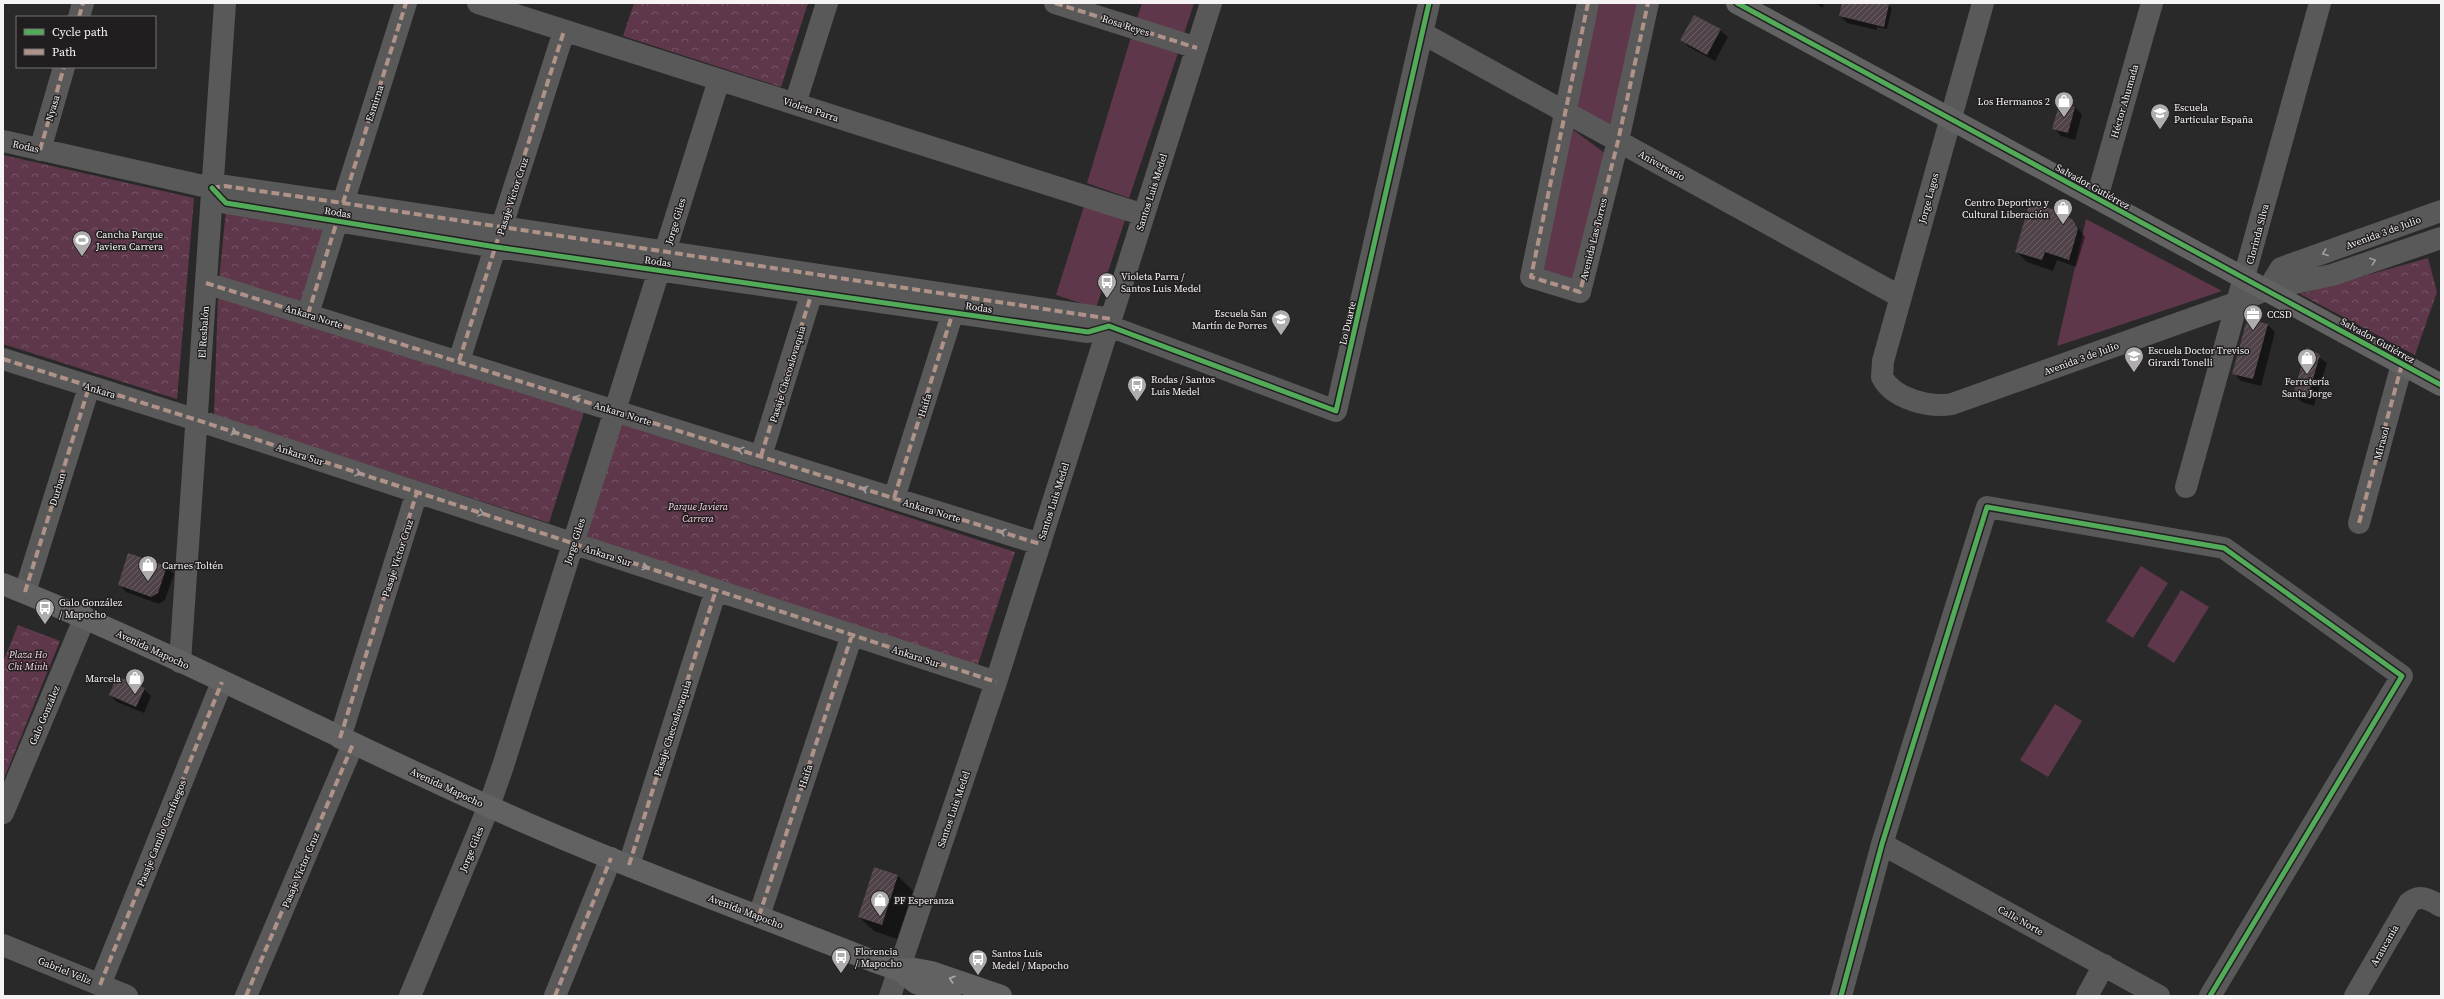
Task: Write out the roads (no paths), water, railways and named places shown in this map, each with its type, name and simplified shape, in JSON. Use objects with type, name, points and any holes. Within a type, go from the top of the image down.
[{"type":"main road","name":"Salvador Gutiérrez","points":[[1737,3],[2245,278],[2268,289],[2441,385]]},
{"type":"main road","name":"Avenida Mapocho","points":[[3,584],[85,617],[347,741],[489,806],[620,862],[899,970],[916,983],[950,996]]},
{"type":"main road","name":"Avenida Mapocho","points":[[899,970],[923,970],[994,994]]},
{"type":"street","points":[[79,16],[83,3]]},
{"type":"street","name":"El Resbalón","points":[[180,662],[225,3]]},
{"type":"street","name":"Esmirna","points":[[308,314],[406,3]]},
{"type":"street","points":[[795,104],[827,3]]},
{"type":"street","name":"Rosa Reyes","points":[[1055,3],[1197,48]]},
{"type":"street","name":"Santos Luis Medel","points":[[890,996],[996,682],[1211,3]]},
{"type":"street","name":"Lo Duarte","points":[[1110,323],[1336,411],[1429,3]]},
{"type":"street","name":"Avenida Las Torres","points":[[1588,3],[1567,113],[1531,277],[1580,292],[1618,141],[1648,3]]},
{"type":"street","name":"Jorge Lagos","points":[[1893,391],[1885,382],[1881,369],[1983,3]]},
{"type":"street","name":"Héctor Ahumada","points":[[2097,198],[2152,3]]},
{"type":"street","name":"Clorinda Silva","points":[[2186,487],[2320,3]]},
{"type":"street","name":"Violeta Parra","points":[[489,5],[1144,215]]},
{"type":"street","name":"Pasaje Víctor Cruz","points":[[459,361],[564,30]]},
{"type":"street","name":"Aniversario","points":[[1422,33],[1901,297]]},
{"type":"street","name":"Nyasa","points":[[40,150],[64,68]]},
{"type":"street","name":"Jorge Giles","points":[[410,996],[489,806],[719,80]]},
{"type":"street","name":"Rodas","points":[[3,142],[212,188],[225,186],[340,212],[662,261],[1110,323]]},
{"type":"street","name":"Avenida 3 de Julio","points":[[2268,289],[2281,268],[2441,211]]},
{"type":"street","name":"Avenida 3 de Julio","points":[[1893,391],[1931,405],[1952,404],[2238,302],[2268,289],[2332,274],[2441,238]]},
{"type":"street","name":"Rodas","points":[[662,261],[812,292],[1088,332],[1110,323]]},
{"type":"street","name":"Ankara Norte","points":[[206,283],[1040,544]]},
{"type":"street","name":"Pasaje Checoslovaquia","points":[[761,456],[812,292]]},
{"type":"street","name":"Haifa","points":[[894,498],[953,312]]},
{"type":"street","name":"Ankara","points":[[3,359],[197,420]]},
{"type":"street","name":"Mirasol","points":[[2359,523],[2402,364]]},
{"type":"street","name":"Durban","points":[[25,592],[90,387]]},
{"type":"street","name":"Ankara Sur","points":[[197,420],[996,682]]},
{"type":"street","name":"Pasaje Víctor Cruz","points":[[246,996],[347,741],[417,492]]},
{"type":"street","points":[[1841,996],[1882,844],[1987,506],[2224,548],[2402,676],[2210,996]]},
{"type":"street","name":"Pasaje Checoslovaquia","points":[[555,996],[620,862],[716,590]]},
{"type":"street","name":"Galo González","points":[[3,813],[85,617]]},
{"type":"street","name":"Haifa","points":[[759,916],[852,635]]},
{"type":"street","name":"Pasaje Camilo Cienfuegos","points":[[100,985],[222,682]]},
{"type":"street","name":"Calle Norte","points":[[1882,844],[2104,965],[2157,996]]},
{"type":"street","name":"Araucanía","points":[[2355,996],[2406,906],[2416,898],[2425,898],[2441,906]]},
{"type":"street","name":"Gabriel Véliz","points":[[3,945],[127,996]]},
{"type":"street","points":[[2088,996],[2104,965]]},
{"type":"place","name":"Los Hermanos 2","points":[[2064,118]]},
{"type":"place","name":"Escuela Particular España","points":[[2160,130]]},
{"type":"place","name":"Centro Deportivo y Cultural Liberación","points":[[2063,225]]},
{"type":"place","name":"Cancha Parque Javiera Carrera","points":[[82,257]]},
{"type":"place","name":"Violeta Parra / Santos Luis Medel","points":[[1107,299]]},
{"type":"place","name":"CCSD","points":[[2253,331]]},
{"type":"place","name":"Escuela San Martín de Porres","points":[[1281,336]]},
{"type":"place","name":"Escuela Doctor Treviso Girardi Tonelli","points":[[2134,373]]},
{"type":"place","name":"Ferretería Santa Jorge","points":[[2307,375]]},
{"type":"place","name":"Rodas / Santos Luis Medel","points":[[1137,402]]},
{"type":"place","name":"Carnes Toltén","points":[[148,582]]},
{"type":"place","name":"Galo González / Mapocho","points":[[45,625]]},
{"type":"place","name":"Marcela","points":[[135,695]]},
{"type":"place","name":"PF Esperanza","points":[[880,917]]},
{"type":"place","name":"Florencia / Mapocho","points":[[841,974]]},
{"type":"place","name":"Santos Luis Medel / Mapocho","points":[[978,976]]},
{"type":"park label","name":"Parque Javiera Carrera","points":[[698,512]]},
{"type":"park label","name":"Plaza Ho Chi Minh","points":[[28,660]]}]
